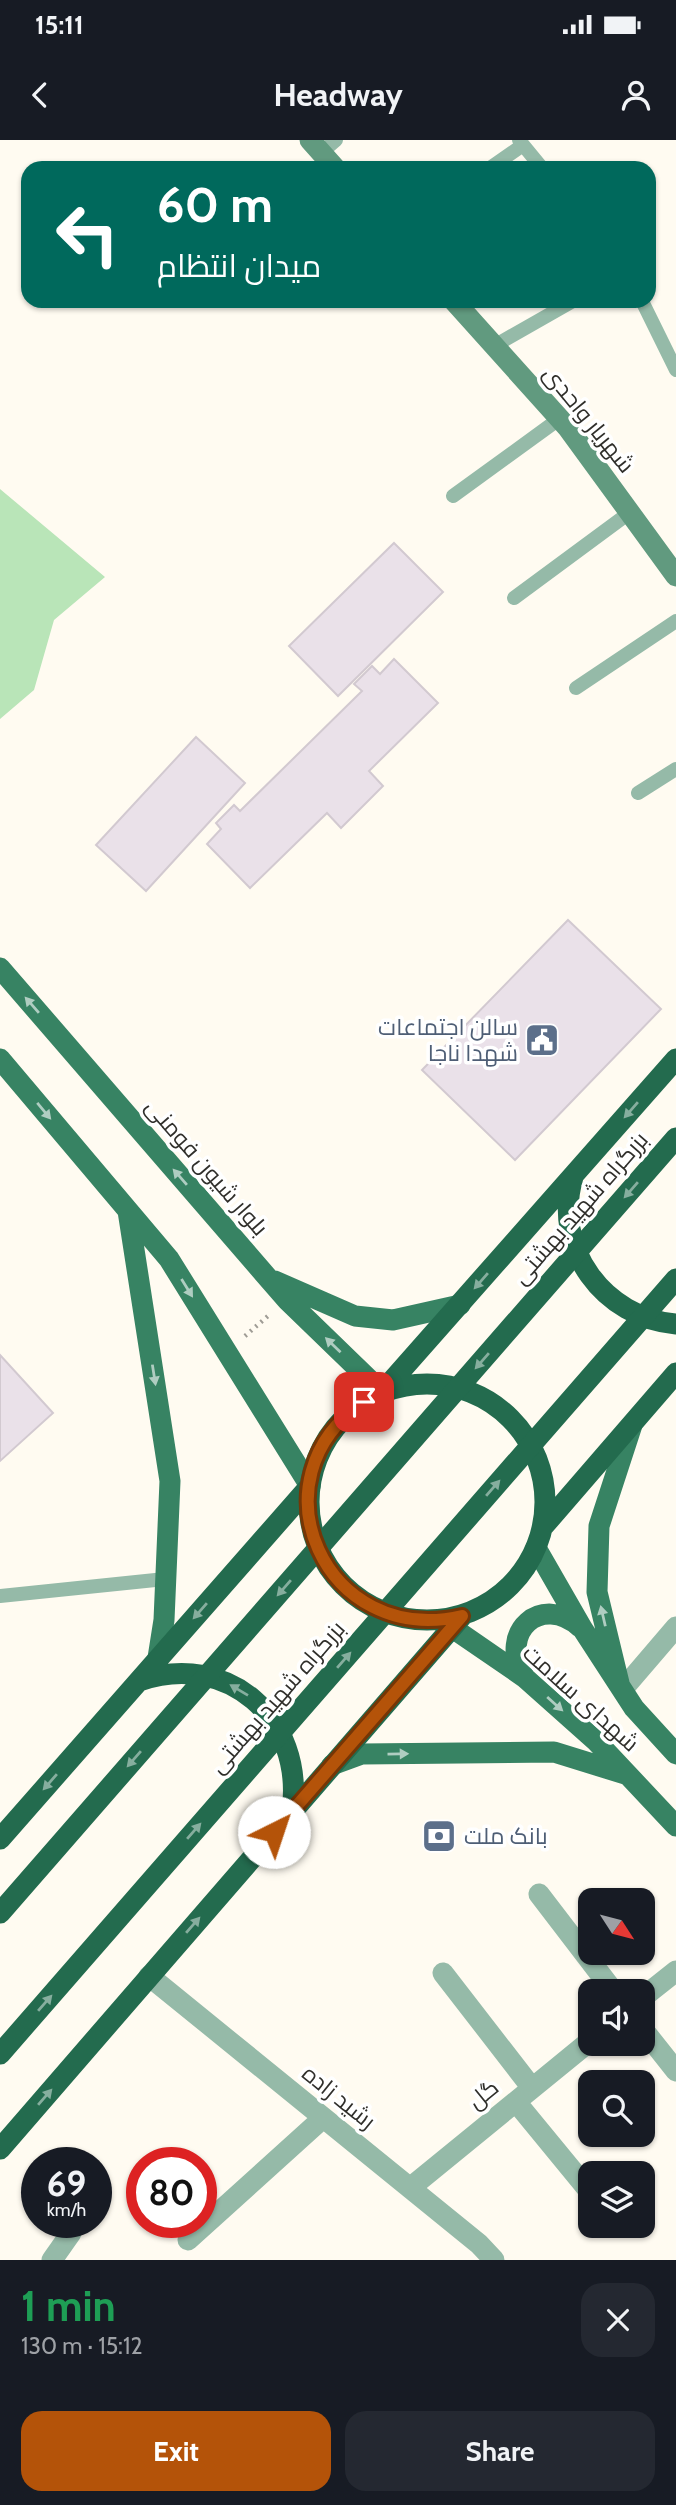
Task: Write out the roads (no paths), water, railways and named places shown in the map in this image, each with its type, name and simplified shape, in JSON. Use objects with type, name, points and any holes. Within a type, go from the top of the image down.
[{"type":"highway","points":[[676,1059],[382,1392],[355,1408],[334,1430],[317,1456],[310,1486],[309,1517],[317,1547],[326,1565],[346,1589],[371,1607],[410,1620],[452,1618],[489,1602],[506,1590],[526,1566],[539,1538],[676,1373]]},
{"type":"highway","name":"بزرگراه شهید بهشتی","points":[[0,1913],[676,1138]]},
{"type":"highway","points":[[574,1175],[569,1199],[569,1227],[577,1254],[592,1280],[611,1300],[628,1310],[654,1321],[676,1324]]},
{"type":"highway","name":"بزرگراه شهید بهشتی","points":[[0,2054],[676,1279]]},
{"type":"highway","points":[[382,1392],[412,1385],[443,1385],[482,1397],[508,1415],[527,1439],[540,1467],[545,1497],[539,1538]]},
{"type":"highway","points":[[0,1839],[310,1486]]},
{"type":"highway","points":[[0,2149],[332,1765],[452,1618]]},
{"type":"highway","points":[[139,1681],[165,1674],[203,1675],[230,1685],[254,1700],[274,1721],[287,1746],[294,1774],[292,1811]]},
{"type":"main road","name":"بلوار شیون فومنی","points":[[0,968],[268,1279],[382,1392]]},
{"type":"main road","points":[[0,1059],[169,1259],[310,1486]]},
{"type":"main road","points":[[128,1211],[170,1481],[164,1620],[158,1658]]},
{"type":"main road","points":[[268,1279],[355,1316],[393,1320],[460,1305]]},
{"type":"main road","points":[[621,1686],[597,1592],[599,1526],[632,1425]]},
{"type":"main road","name":"شهدای سلامت","points":[[539,1538],[582,1628],[634,1708],[676,1754]]},
{"type":"main road","points":[[524,1677],[517,1664],[514,1649],[527,1622],[541,1615],[556,1614],[570,1618],[582,1628]]},
{"type":"main road","name":"شهدای سلامت","points":[[452,1618],[597,1742],[676,1826]]},
{"type":"main road","points":[[332,1765],[362,1754],[554,1752],[629,1776]]},
{"type":"street","name":"شهریار واحدی","points":[[460,308],[559,419],[676,576]]},
{"type":"street","points":[[621,1686],[676,1627]]},
{"type":"street","points":[[539,1895],[604,1979]]},
{"type":"street","points":[[655,1988],[676,1971]]},
{"type":"street","points":[[443,1973],[532,2088]]},
{"type":"street","name":"رشید زاده","points":[[149,1976],[479,2244],[494,2260]]},
{"type":"street","points":[[655,2044],[676,2071]]},
{"type":"street","name":"گل","points":[[410,2188],[578,2051]]},
{"type":"street","points":[[516,2102],[578,2177]]},
{"type":"street","points":[[188,2240],[323,2118]]},
{"type":"street","points":[[52,2260],[67,2238]]},
{"type":"lane","points":[[499,161],[521,143],[536,161]]},
{"type":"lane","points":[[494,346],[561,308]]},
{"type":"lane","points":[[645,308],[676,370]]},
{"type":"lane","points":[[453,496],[559,419]]},
{"type":"lane","points":[[514,598],[629,513]]},
{"type":"lane","points":[[576,688],[676,621]]},
{"type":"lane","points":[[638,793],[676,769]]},
{"type":"lane","points":[[0,1596],[165,1579]]},
{"type":"place","name":"سالن اجتماعات شهدا ناجا","points":[[542,1040]]},
{"type":"place","name":"بانک ملت","points":[[439,1836]]}]
